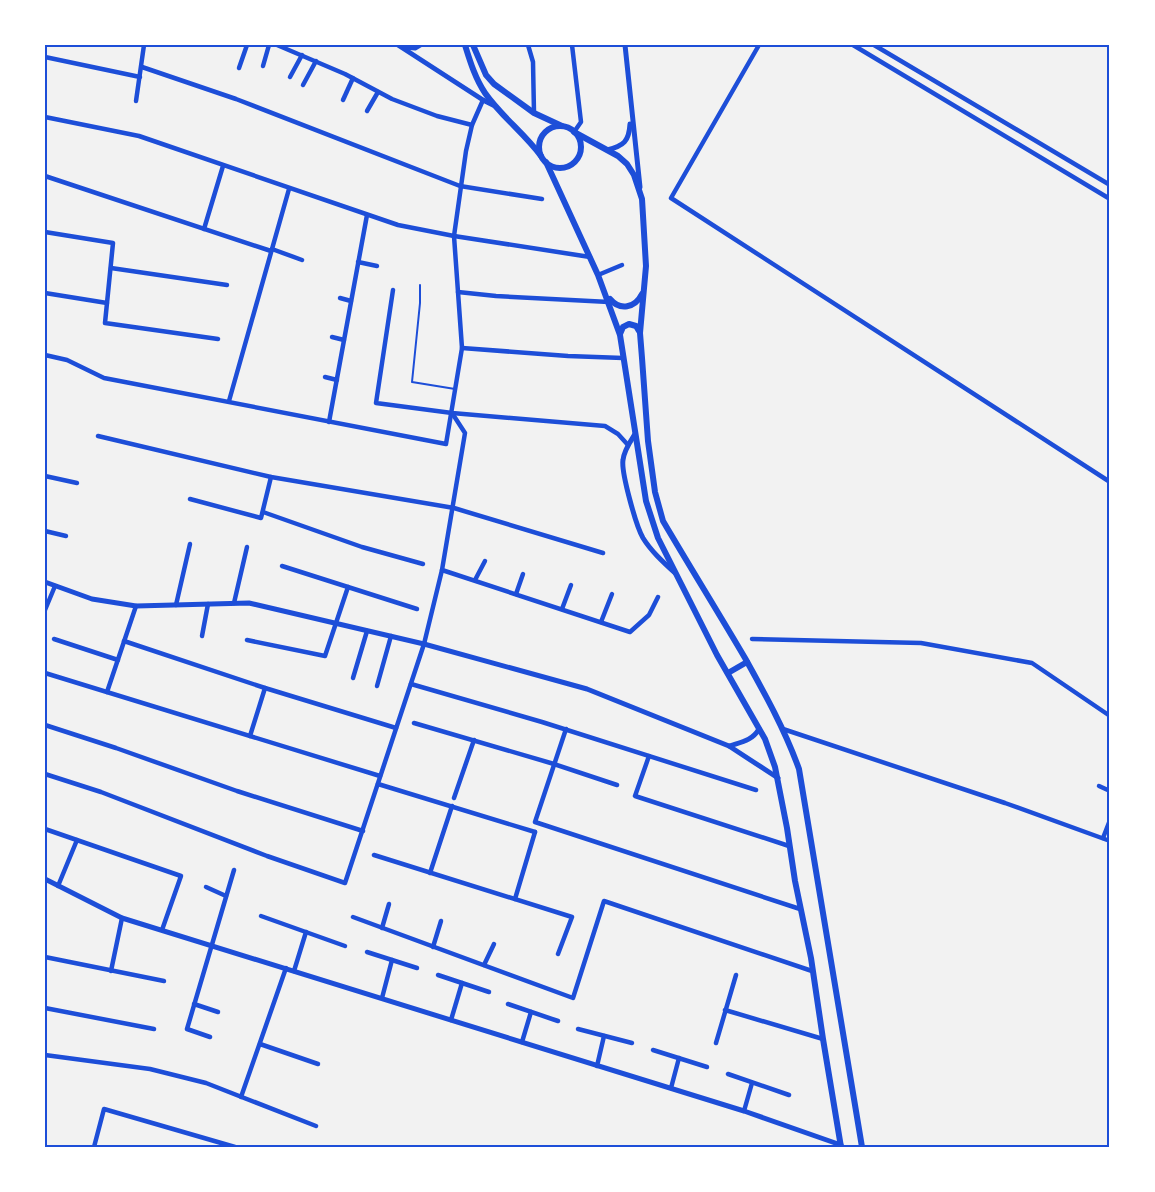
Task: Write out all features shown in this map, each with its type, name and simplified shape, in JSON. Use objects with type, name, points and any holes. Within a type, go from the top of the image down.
[{"type":"main road","points":[[465,45],[475,76],[486,95],[551,166],[570,165],[579,156],[580,143],[574,132]]},
{"type":"main road","points":[[473,45],[486,75],[494,84],[534,113],[607,150],[627,164],[634,175],[642,199],[646,266],[640,333],[648,441],[659,508],[663,521],[706,590],[783,729],[800,776],[862,1147]]},
{"type":"main road","points":[[541,156],[539,150],[541,137],[550,128],[562,126]]},
{"type":"main road","points":[[546,162],[598,274],[620,335],[642,480],[658,538],[759,729],[770,752],[778,778],[841,1146]]},
{"type":"main road","points":[[606,294],[618,306],[627,307],[636,303],[641,295],[646,266]]},
{"type":"main road","points":[[620,335],[623,327],[629,324],[636,326],[640,333]]},
{"type":"main road","points":[[728,674],[747,662]]},
{"type":"street","points":[[136,101],[144,45]]},
{"type":"street","points":[[239,68],[247,45]]},
{"type":"street","points":[[263,66],[269,45]]},
{"type":"street","points":[[277,45],[353,78],[392,99],[437,116],[472,125]]},
{"type":"street","points":[[400,45],[411,49],[420,45]]},
{"type":"street","points":[[400,45],[483,100],[496,106]]},
{"type":"street","points":[[528,45],[532,62],[534,113]]},
{"type":"street","points":[[572,45],[581,122],[574,132]]},
{"type":"street","points":[[625,45],[642,199]]},
{"type":"street","points":[[759,45],[671,198],[1110,482]]},
{"type":"street","points":[[853,45],[1110,199]]},
{"type":"street","points":[[874,45],[1110,185]]},
{"type":"street","points":[[290,77],[302,55]]},
{"type":"street","points":[[45,57],[140,77]]},
{"type":"street","points":[[303,85],[316,61]]},
{"type":"street","points":[[142,67],[237,99],[460,186],[542,199]]},
{"type":"street","points":[[343,100],[353,78]]},
{"type":"street","points":[[607,150],[621,146],[629,136],[629,86]]},
{"type":"street","points":[[367,111],[378,92]]},
{"type":"street","points":[[45,355],[67,360],[104,378],[446,444],[462,348],[454,236],[460,186],[472,125],[483,100]]},
{"type":"street","points":[[45,117],[139,136],[398,225],[590,257]]},
{"type":"street","points":[[204,229],[223,166]]},
{"type":"street","points":[[45,176],[302,260]]},
{"type":"street","points":[[229,401],[289,189]]},
{"type":"street","points":[[329,422],[367,215]]},
{"type":"street","points":[[45,232],[113,243],[105,323],[218,339]]},
{"type":"street","points":[[358,262],[377,266]]},
{"type":"street","points":[[598,274],[622,265]]},
{"type":"street","points":[[111,268],[227,285]]},
{"type":"street","points":[[393,290],[376,403],[452,413],[599,425],[613,429],[628,445]]},
{"type":"street","points":[[458,292],[609,302]]},
{"type":"street","points":[[45,293],[107,303]]},
{"type":"street","points":[[340,298],[351,301]]},
{"type":"street","points":[[332,338],[344,340]]},
{"type":"street","points":[[462,348],[623,358]]},
{"type":"street","points":[[324,377],[337,380]]},
{"type":"street","points":[[45,774],[100,792],[345,883],[424,644],[442,570],[465,433],[452,413]]},
{"type":"street","points":[[635,435],[625,450],[622,462],[626,488],[641,536],[655,554],[676,574]]},
{"type":"street","points":[[98,436],[271,477],[454,508],[603,553]]},
{"type":"street","points":[[45,476],[77,483]]},
{"type":"street","points":[[190,499],[261,518],[271,477]]},
{"type":"street","points":[[263,512],[362,547],[423,564]]},
{"type":"street","points":[[45,531],[66,536]]},
{"type":"street","points":[[176,605],[190,544]]},
{"type":"street","points":[[234,603],[247,547]]},
{"type":"street","points":[[475,580],[485,561]]},
{"type":"street","points":[[282,566],[417,609]]},
{"type":"street","points":[[442,570],[630,632],[649,615],[658,597]]},
{"type":"street","points":[[516,594],[524,574]]},
{"type":"street","points":[[45,582],[92,599],[136,606],[249,603],[424,644],[587,689],[729,746],[778,778]]},
{"type":"street","points":[[562,609],[571,585]]},
{"type":"street","points":[[45,610],[55,586]]},
{"type":"street","points":[[247,640],[325,656],[348,587]]},
{"type":"street","points":[[601,622],[612,594]]},
{"type":"street","points":[[202,636],[208,604]]},
{"type":"street","points":[[107,692],[136,606]]},
{"type":"street","points":[[353,678],[367,631]]},
{"type":"street","points":[[377,686],[392,636]]},
{"type":"street","points":[[54,639],[118,660]]},
{"type":"street","points":[[752,639],[921,643],[1032,663],[1110,716]]},
{"type":"street","points":[[124,641],[396,728]]},
{"type":"street","points":[[45,673],[380,776]]},
{"type":"street","points":[[411,684],[566,729],[756,790]]},
{"type":"street","points":[[250,736],[265,687]]},
{"type":"street","points":[[414,723],[617,785]]},
{"type":"street","points":[[45,726],[363,831]]},
{"type":"street","points":[[515,899],[566,729]]},
{"type":"street","points":[[729,746],[749,740],[756,735],[759,729]]},
{"type":"street","points":[[783,729],[1005,803],[1110,841]]},
{"type":"street","points":[[454,798],[474,740]]},
{"type":"street","points":[[649,756],[635,796],[789,846]]},
{"type":"street","points":[[378,784],[535,832]]},
{"type":"street","points":[[1099,786],[1110,791]]},
{"type":"street","points":[[430,873],[452,806]]},
{"type":"street","points":[[1102,838],[1110,820]]},
{"type":"street","points":[[536,823],[800,909]]},
{"type":"street","points":[[45,829],[181,876],[162,930]]},
{"type":"street","points":[[58,886],[77,840]]},
{"type":"street","points":[[374,855],[572,918],[558,954]]},
{"type":"street","points":[[210,1037],[187,1029],[234,870]]},
{"type":"street","points":[[45,879],[122,918],[597,1065],[841,1146]]},
{"type":"street","points":[[206,887],[226,896]]},
{"type":"street","points":[[352,917],[573,998],[604,901],[812,971]]},
{"type":"street","points":[[382,928],[388,904]]},
{"type":"street","points":[[261,916],[345,946]]},
{"type":"street","points":[[111,971],[122,918]]},
{"type":"street","points":[[433,947],[441,921]]},
{"type":"street","points":[[294,971],[306,932]]},
{"type":"street","points":[[484,965],[494,944]]},
{"type":"street","points":[[367,952],[417,968]]},
{"type":"street","points":[[45,957],[164,981]]},
{"type":"street","points":[[382,998],[392,960]]},
{"type":"street","points":[[241,1097],[286,968]]},
{"type":"street","points":[[438,975],[489,992]]},
{"type":"street","points":[[716,1043],[736,975]]},
{"type":"street","points":[[451,1020],[462,983]]},
{"type":"street","points":[[194,1004],[218,1012]]},
{"type":"street","points":[[508,1004],[558,1021]]},
{"type":"street","points":[[45,1008],[154,1029]]},
{"type":"street","points":[[725,1010],[823,1039]]},
{"type":"street","points":[[522,1042],[531,1012]]},
{"type":"street","points":[[578,1029],[632,1043]]},
{"type":"street","points":[[597,1065],[604,1036]]},
{"type":"street","points":[[260,1044],[318,1064]]},
{"type":"street","points":[[653,1050],[707,1067]]},
{"type":"street","points":[[45,1055],[150,1069],[206,1083],[316,1126]]},
{"type":"street","points":[[670,1089],[679,1058]]},
{"type":"street","points":[[728,1074],[789,1095]]},
{"type":"street","points":[[744,1112],[752,1083]]},
{"type":"street","points":[[94,1147],[104,1109],[235,1147]]},
{"type":"lane","points":[[420,285],[412,382],[455,389]]}]
